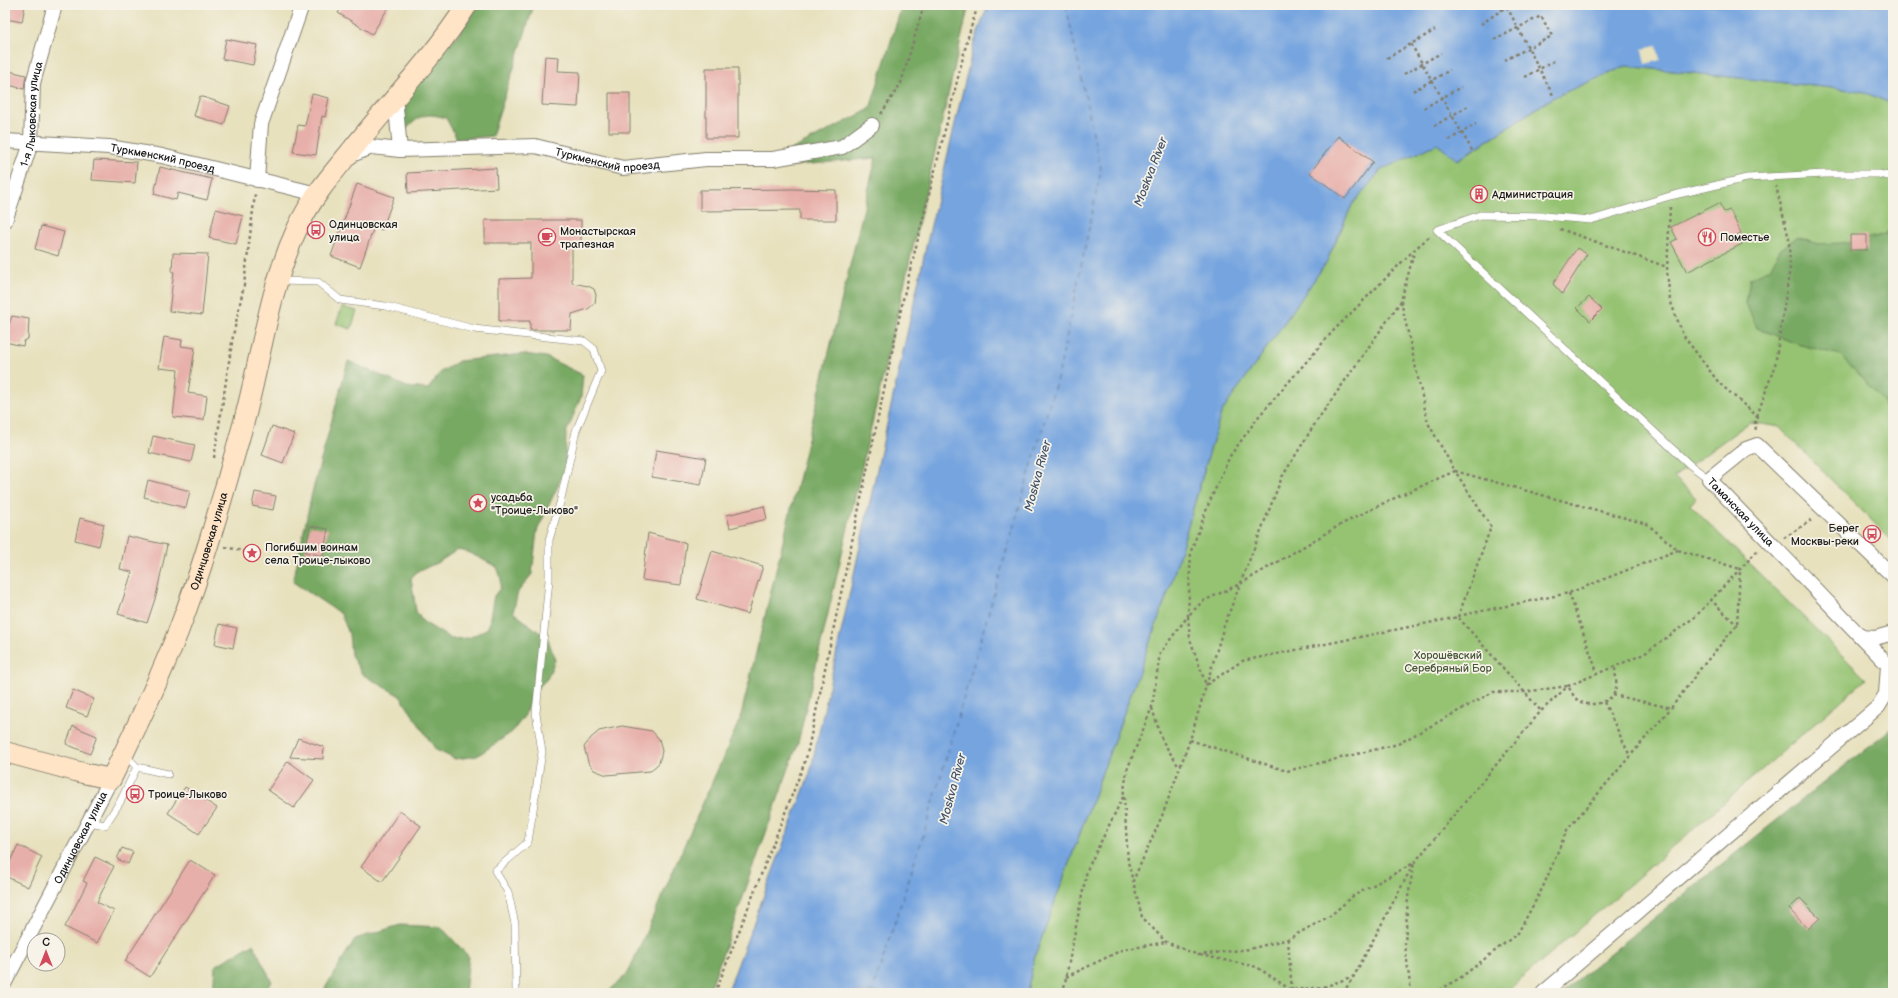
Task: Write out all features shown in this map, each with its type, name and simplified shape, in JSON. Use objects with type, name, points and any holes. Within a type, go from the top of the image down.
[{"type":"street","name":"1-я Лыковская улица","points":[[5,221],[31,143],[33,83],[55,5]]},
{"type":"street","points":[[257,180],[261,124],[302,5]]},
{"type":"street","name":"Одинцовская улица","points":[[5,982],[111,779],[130,761],[156,685],[192,593],[223,497],[245,415],[277,281],[298,227],[317,194],[340,164],[440,44],[467,5]]},
{"type":"street","points":[[395,97],[400,150]]},
{"type":"street","name":"Туркменский проезд","points":[[340,164],[354,154],[372,147],[400,150],[535,146],[623,168],[706,159],[773,159],[842,147],[872,125]]},
{"type":"street","name":"Туркменский проезд","points":[[5,141],[116,148],[162,156],[317,194]]},
{"type":"street","name":"Таманская улица","points":[[1891,667],[1710,479],[1746,449],[1757,445],[1893,576]]},
{"type":"street","points":[[1861,637],[1875,638],[1893,633]]},
{"type":"street","points":[[1544,993],[1878,707],[1886,694],[1891,667]]},
{"type":"street","points":[[1878,707],[1893,705]]},
{"type":"street","points":[[5,752],[111,779]]},
{"type":"lane","points":[[1710,479],[1690,465],[1437,230],[1480,215],[1544,216],[1591,220],[1670,196],[1728,181],[1773,175],[1879,174],[1893,177]]},
{"type":"lane","points":[[277,281],[318,282],[340,300],[385,306],[474,329],[584,341],[594,349],[601,371],[576,431],[560,503],[549,540],[550,580],[536,713],[542,752],[528,842],[495,871],[508,892],[515,924],[516,993]]},
{"type":"lane","points":[[89,822],[105,825],[120,802],[130,761],[168,774]]},
{"type":"path","points":[[872,125],[883,112],[901,83],[922,12],[927,5]]},
{"type":"path","points":[[715,993],[806,759],[904,295],[968,37],[978,5]]},
{"type":"path","points":[[1481,24],[1508,6],[1554,97]]},
{"type":"path","points":[[1494,40],[1541,16],[1552,36],[1505,60]]},
{"type":"path","points":[[1387,58],[1436,30]]},
{"type":"path","points":[[1411,44],[1472,152]]},
{"type":"path","points":[[1404,74],[1441,53]]},
{"type":"path","points":[[1525,77],[1554,62]]},
{"type":"path","points":[[1413,90],[1450,70]]},
{"type":"path","points":[[1424,108],[1461,87]]},
{"type":"path","points":[[1434,126],[1470,105]]},
{"type":"path","points":[[1448,140],[1476,124]]},
{"type":"path","points":[[1754,422],[1775,365],[1790,268],[1789,239],[1773,175]]},
{"type":"path","points":[[213,464],[220,429],[233,336],[244,285],[257,180]]},
{"type":"path","points":[[1670,196],[1667,267],[1670,300],[1683,335],[1719,383],[1757,416]]},
{"type":"path","points":[[1544,216],[1551,226],[1667,267]]},
{"type":"path","points":[[1206,685],[1190,639],[1188,616],[1191,551],[1209,503],[1230,456],[1259,416],[1334,330],[1415,249],[1437,230]]},
{"type":"path","points":[[1133,881],[1162,816],[1190,740],[1206,685],[1240,584],[1282,477],[1316,422],[1401,301],[1415,249]]},
{"type":"path","points":[[1401,301],[1428,423],[1455,471],[1491,527],[1458,616]]},
{"type":"path","points":[[1354,976],[1324,987],[1292,991],[1257,967],[1198,955],[1166,942],[1142,917],[1128,862],[1124,797],[1127,770],[1152,707],[1160,653],[1188,616],[1203,601],[1240,584],[1340,525],[1388,501],[1455,471],[1647,524],[1678,550],[1740,569]]},
{"type":"path","points":[[1782,539],[1813,519]]},
{"type":"path","points":[[221,545],[247,552]]},
{"type":"path","points":[[248,548],[257,550],[255,559],[246,557],[247,552],[248,548]]},
{"type":"path","points":[[1206,685],[1242,662],[1569,593],[1678,550]]},
{"type":"path","points":[[1343,993],[1354,976],[1414,863],[1541,711],[1568,686],[1597,672],[1615,667],[1644,654],[1696,616],[1710,599],[1740,569]]},
{"type":"path","points":[[1434,993],[1460,978],[1518,933],[1543,887],[1567,830],[1671,708],[1701,668],[1737,625],[1740,569]]},
{"type":"path","points":[[1569,593],[1597,672]]},
{"type":"path","points":[[1710,599],[1737,625]]},
{"type":"path","points":[[1458,616],[1541,711]]},
{"type":"path","points":[[1568,686],[1579,701],[1591,705],[1604,702],[1613,695],[1617,684],[1615,667]]},
{"type":"path","points":[[1190,740],[1287,771],[1398,744],[1493,692],[1524,692],[1568,686]]},
{"type":"path","points":[[1613,695],[1671,708]]},
{"type":"path","points":[[1604,702],[1630,756]]},
{"type":"path","points":[[1152,707],[1162,740],[1179,767]]},
{"type":"path","points":[[1063,993],[1065,977],[1088,870],[1124,797]]},
{"type":"path","points":[[1198,955],[1250,949],[1288,939],[1330,916],[1353,896],[1414,863]]},
{"type":"path","points":[[1411,993],[1405,944],[1408,898],[1414,863]]},
{"type":"path","points":[[1288,939],[1292,991]]},
{"type":"path","points":[[1065,977],[1122,950],[1166,942]]},
{"type":"green space","points":[[479,5],[534,5],[492,136],[457,139],[446,118],[433,115],[420,118],[406,129],[401,111],[415,85],[459,33]]},
{"type":"green space","points":[[902,5],[969,5],[798,743],[708,993],[607,993],[628,973],[740,719],[876,158],[789,166],[791,150],[870,109]]},
{"type":"green space","name":"Хорошёвский Серебряный Бор","points":[[1626,66],[1861,91],[1893,104],[1893,542],[1779,427],[1750,422],[1674,477],[1696,498],[1690,505],[1866,679],[1505,993],[1027,993],[1034,959],[1170,587],[1221,413],[1326,263],[1352,205],[1381,170],[1437,144],[1458,160],[1554,97]]},
{"type":"green space","points":[[1893,227],[1893,522],[1890,512],[1891,440],[1883,401],[1840,355],[1797,344],[1757,328],[1746,304],[1750,278],[1770,269],[1780,250],[1797,237],[1818,244],[1842,243],[1884,235]]},
{"type":"green space","points":[[342,307],[357,311],[351,329],[336,324]]},
{"type":"green space","points":[[524,354],[546,357],[583,375],[581,397],[566,433],[565,470],[537,531],[532,574],[518,592],[513,612],[548,639],[555,660],[547,679],[531,694],[525,715],[512,732],[477,756],[455,759],[436,750],[400,696],[362,674],[351,655],[349,634],[341,614],[293,582],[312,493],[348,361],[407,387],[428,389],[441,372],[459,361]],"holes":[[[457,550],[468,552],[497,567],[501,578],[500,588],[494,596],[488,628],[469,638],[451,639],[422,621],[416,611],[411,578],[418,571],[439,562]]]},
{"type":"green space","points":[[1893,727],[1893,993],[1561,993]]},
{"type":"green space","points":[[400,925],[441,927],[469,957],[465,993],[322,993],[355,939]]},
{"type":"green space","points":[[253,944],[272,982],[262,993],[213,993],[215,966]]},
{"type":"water","name":"Moskva River","points":[[988,5],[1893,5],[1893,104],[1861,91],[1626,66],[1554,97],[1457,160],[1437,144],[1381,170],[1352,205],[1326,263],[1221,413],[1170,587],[1034,959],[1027,993],[727,993],[810,773],[928,238],[974,43]]},
{"type":"pier","points":[[1657,46],[1660,60],[1645,64],[1642,49]]},
{"type":"building","points":[[5,5],[25,5],[22,22],[5,19]]},
{"type":"building","points":[[343,5],[390,5],[372,34],[338,13]]},
{"type":"building","points":[[226,39],[257,45],[253,65],[222,59]]},
{"type":"building","points":[[545,56],[559,57],[558,71],[580,72],[578,107],[542,105]]},
{"type":"building","points":[[706,68],[738,68],[738,138],[706,138]]},
{"type":"building","points":[[5,70],[26,75],[24,89],[5,84]]},
{"type":"building","points":[[609,93],[630,93],[630,132],[609,132]]},
{"type":"building","points":[[312,94],[329,98],[325,117],[322,116],[316,155],[293,152],[298,125],[305,126]]},
{"type":"building","points":[[200,96],[230,106],[224,125],[194,116]]},
{"type":"building","points":[[1338,136],[1373,162],[1345,199],[1310,173]]},
{"type":"building","points":[[94,160],[137,162],[135,183],[92,180]]},
{"type":"building","points":[[160,167],[212,179],[207,200],[178,193],[176,200],[154,194]]},
{"type":"building","points":[[496,168],[497,188],[408,193],[407,173]]},
{"type":"building","points":[[357,184],[394,197],[382,230],[374,227],[360,267],[331,256]]},
{"type":"building","points":[[700,190],[836,190],[836,220],[800,220],[800,210],[700,211]]},
{"type":"building","name":"Поместье","points":[[1719,203],[1724,212],[1730,210],[1741,233],[1737,235],[1742,244],[1687,272],[1671,242],[1677,239],[1671,227]]},
{"type":"building","points":[[216,209],[243,216],[236,244],[209,238]]},
{"type":"building","points":[[485,220],[581,220],[581,243],[572,243],[572,283],[588,286],[594,289],[596,295],[595,303],[588,309],[572,314],[571,330],[530,330],[530,321],[499,321],[499,279],[531,278],[531,243],[485,243]]},
{"type":"building","points":[[41,226],[64,232],[58,256],[35,249]]},
{"type":"building","points":[[1850,235],[1867,235],[1867,250],[1850,250]]},
{"type":"building","points":[[1577,248],[1587,254],[1562,294],[1553,284]]},
{"type":"building","points":[[173,253],[208,254],[202,315],[169,311],[174,272],[172,272]]},
{"type":"building","points":[[1589,297],[1602,309],[1590,321],[1577,308]]},
{"type":"building","points":[[12,316],[29,319],[28,339],[24,341],[23,346],[5,342],[7,334],[5,329],[6,325],[9,324]]},
{"type":"building","points":[[164,337],[182,340],[181,346],[195,348],[188,393],[207,396],[204,420],[173,417],[178,370],[159,368]]},
{"type":"building","points":[[272,426],[294,434],[283,463],[262,455]]},
{"type":"building","points":[[153,436],[195,445],[191,462],[149,453]]},
{"type":"building","points":[[656,450],[706,458],[701,485],[652,477]]},
{"type":"building","points":[[148,480],[190,491],[186,508],[144,497]]},
{"type":"building","points":[[255,492],[276,496],[273,510],[252,506]]},
{"type":"building","points":[[764,506],[767,519],[730,528],[727,515]]},
{"type":"building","points":[[80,518],[104,524],[99,546],[75,540]]},
{"type":"building","points":[[310,526],[328,529],[323,556],[305,552]]},
{"type":"building","points":[[648,533],[686,543],[681,585],[642,580]]},
{"type":"building","points":[[127,536],[167,545],[156,596],[147,623],[118,614],[132,572],[120,569]]},
{"type":"building","points":[[712,551],[763,566],[748,614],[697,599]]},
{"type":"building","points":[[219,624],[237,628],[233,648],[215,644]]},
{"type":"building","points":[[73,690],[94,699],[87,716],[66,708]]},
{"type":"building","points":[[73,726],[97,736],[90,754],[66,744]]},
{"type":"building","points":[[622,726],[652,731],[659,739],[662,751],[659,763],[650,771],[607,775],[594,770],[588,762],[584,747],[591,738],[599,731]]},
{"type":"building","points":[[298,738],[324,747],[323,759],[290,757]]},
{"type":"building","points":[[288,761],[314,780],[294,808],[268,790]]},
{"type":"building","points":[[185,787],[217,808],[199,834],[168,813]]},
{"type":"building","points":[[400,811],[421,826],[382,882],[361,867]]},
{"type":"building","points":[[18,845],[42,857],[28,887],[5,876],[5,872]]},
{"type":"building","points":[[122,848],[133,852],[128,864],[117,859]]},
{"type":"building","points":[[95,857],[114,866],[97,902],[114,911],[97,943],[65,927],[87,883],[83,881]]},
{"type":"building","points":[[190,860],[215,875],[150,977],[125,961]]},
{"type":"building","points":[[1800,898],[1820,918],[1808,929],[1789,909]]},
{"type":"ferry route","points":[[872,993],[928,820],[1060,368],[1101,170],[1066,5]]},
{"type":"place","name":"Администрация","points":[[1479,194]]},
{"type":"place","name":"Одинцовская улица","points":[[316,230]]},
{"type":"place","name":"Монастырская трапезная","points":[[547,237]]},
{"type":"place","name":"Поместье","points":[[1707,237]]},
{"type":"place","name":"усадьба \"Троице-Лыково\"","points":[[478,503]]},
{"type":"place","name":"Берег Москвы-реки","points":[[1872,534]]},
{"type":"place","name":"Погибшим воинам села Троице-лыково","points":[[252,553]]},
{"type":"place","name":"Троице-Лыково","points":[[135,794]]}]
